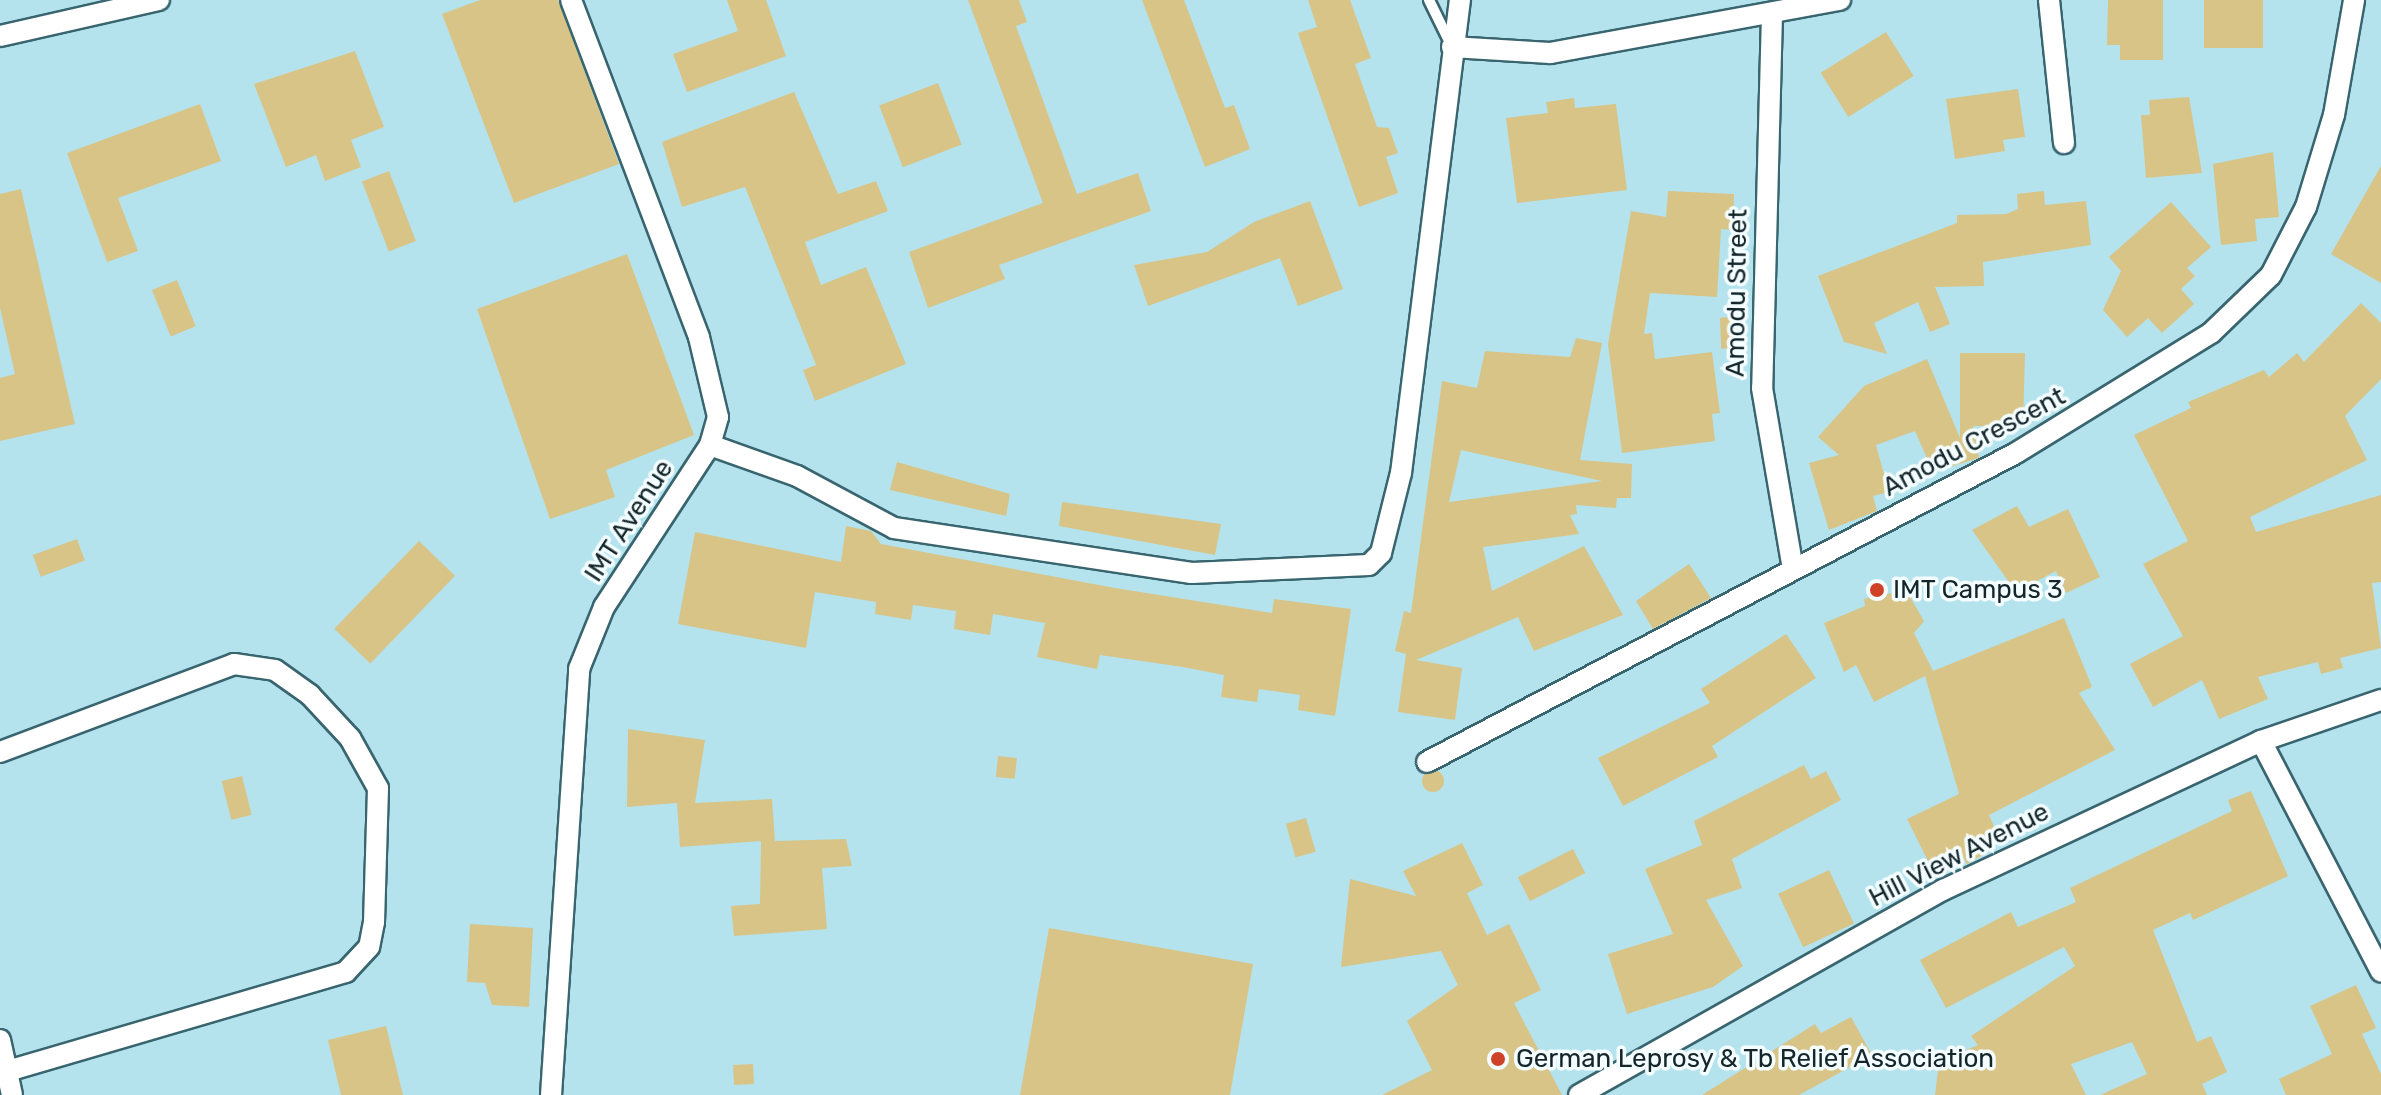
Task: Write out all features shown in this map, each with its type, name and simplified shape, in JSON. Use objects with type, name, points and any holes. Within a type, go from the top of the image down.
[{"type":"street","points":[[0,36],[159,0]]},
{"type":"street","name":"IMT Avenue","points":[[551,1095],[579,669],[626,568],[710,445],[718,417],[715,388],[571,0]]},
{"type":"street","points":[[710,445],[797,476],[894,528],[1192,573],[1369,565],[1381,553],[1401,473],[1460,0]]},
{"type":"street","points":[[1452,47],[1550,53],[1840,0]]},
{"type":"street","points":[[2049,0],[2064,143]]},
{"type":"street","name":"Amodu Crescent","points":[[1427,762],[2016,453],[2154,371],[2248,303],[2306,207],[2334,115],[2354,0]]},
{"type":"street","name":"Amodu Street","points":[[1772,14],[1762,388],[1793,569]]},
{"type":"street","points":[[0,752],[234,664],[275,670],[310,695],[350,738],[378,788],[374,922],[369,947],[346,972],[7,1071]]},
{"type":"street","name":"Hill View Avenue","points":[[1586,1093],[1943,890],[2261,741],[2381,700]]},
{"type":"street","points":[[2261,741],[2381,972]]},
{"type":"street","points":[[0,1040],[12,1095]]},
{"type":"lane","points":[[1429,0],[1452,47]]},
{"type":"building","points":[[480,0],[558,0],[619,164],[514,203],[442,14]]},
{"type":"building","points":[[727,0],[766,0],[786,56],[687,92],[673,54],[738,31]]},
{"type":"building","points":[[968,0],[1019,0],[1027,22],[1016,26],[1077,194],[1138,173],[1151,211],[999,265],[1005,279],[928,308],[909,252],[1043,203]]},
{"type":"building","points":[[1142,0],[1184,0],[1225,108],[1234,105],[1250,149],[1205,167]]},
{"type":"building","points":[[1308,0],[1350,0],[1371,58],[1355,64],[1377,127],[1389,128],[1398,153],[1386,157],[1398,193],[1359,207],[1298,33],[1317,27]]},
{"type":"building","points":[[2108,0],[2163,0],[2163,60],[2120,60],[2120,45],[2107,45]]},
{"type":"building","points":[[2204,0],[2263,0],[2263,48],[2204,48]]},
{"type":"building","points":[[1886,32],[1914,76],[1848,117],[1821,73]]},
{"type":"building","points":[[355,51],[384,127],[351,140],[361,167],[325,181],[316,155],[286,167],[254,84]]},
{"type":"building","points":[[938,83],[962,145],[903,167],[879,106]]},
{"type":"building","points":[[2018,89],[2025,137],[2003,140],[2005,151],[1955,159],[1946,99]]},
{"type":"building","points":[[794,92],[838,194],[876,181],[888,211],[805,242],[821,285],[866,267],[906,364],[815,401],[803,370],[816,365],[745,187],[682,207],[662,142]]},
{"type":"building","points":[[2189,97],[2202,173],[2146,178],[2141,115],[2150,115],[2149,100]]},
{"type":"building","points":[[1574,98],[1575,108],[1616,104],[1627,190],[1517,203],[1506,118],[1548,113],[1546,102]]},
{"type":"building","points":[[200,104],[221,161],[118,198],[138,251],[107,262],[67,153]]},
{"type":"building","points":[[2273,152],[2279,217],[2255,219],[2257,241],[2221,245],[2213,164]]},
{"type":"building","points":[[2381,166],[2381,283],[2331,254]]},
{"type":"building","points":[[389,171],[416,241],[389,251],[362,181]]},
{"type":"building","points":[[21,189],[75,424],[0,441],[0,378],[15,374],[0,308],[0,194]]},
{"type":"building","points":[[1668,191],[1734,194],[1733,230],[1721,229],[1717,297],[1650,293],[1644,334],[1652,333],[1655,359],[1712,352],[1720,413],[1712,414],[1715,441],[1622,453],[1608,344],[1631,211],[1666,217]]},
{"type":"building","points":[[2044,191],[2045,205],[2086,201],[2091,245],[1983,262],[1984,286],[1935,287],[1950,324],[1930,332],[1918,302],[1874,323],[1887,354],[1844,342],[1818,276],[1957,223],[1957,215],[2006,214],[2018,209],[2017,194]]},
{"type":"building","points":[[1310,201],[1343,289],[1298,306],[1280,258],[1148,306],[1134,265],[1207,252],[1254,222]]},
{"type":"building","points":[[2171,202],[2211,247],[2187,268],[2195,276],[2181,289],[2194,304],[2162,333],[2148,318],[2127,337],[2103,310],[2121,271],[2109,257]]},
{"type":"building","points":[[627,254],[694,435],[606,470],[615,497],[550,519],[477,309]]},
{"type":"building","points":[[177,280],[196,326],[171,336],[152,290]]},
{"type":"building","points":[[2361,303],[2381,323],[2381,379],[2345,416],[2367,460],[2250,517],[2256,532],[2381,495],[2381,582],[2372,583],[2381,648],[2340,658],[2343,668],[2321,674],[2318,662],[2258,677],[2268,699],[2219,719],[2202,680],[2153,707],[2130,664],[2183,636],[2143,564],[2188,541],[2134,435],[2191,408],[2188,402],[2264,370],[2269,377],[2297,353],[2304,362]]},
{"type":"building","points":[[1742,317],[1743,348],[1721,349],[1720,318]]},
{"type":"building","points":[[1576,338],[1602,343],[1580,460],[1632,464],[1631,498],[1617,498],[1616,508],[1576,505],[1577,514],[1570,515],[1579,534],[1483,547],[1492,591],[1584,546],[1623,615],[1534,651],[1518,617],[1416,660],[1462,668],[1455,720],[1398,712],[1406,654],[1395,651],[1404,611],[1411,613],[1442,381],[1477,388],[1485,351],[1570,357]],"holes":[[[1461,450],[1602,481],[1449,502]]]},
{"type":"building","points":[[1960,353],[2025,353],[2023,427],[1973,426],[1979,458],[1933,472],[1915,431],[1876,445],[1889,492],[1873,496],[1877,511],[1829,530],[1809,463],[1839,455],[1818,437],[1864,386],[1927,359],[1960,438]]},
{"type":"building","points":[[897,462],[1010,494],[1006,516],[890,490]]},
{"type":"building","points":[[1062,502],[1221,524],[1215,555],[1059,526]]},
{"type":"building","points":[[2017,506],[2029,527],[2068,509],[2100,577],[2066,593],[2056,571],[2016,592],[1972,530]]},
{"type":"building","points":[[846,526],[871,531],[881,544],[1115,588],[1272,613],[1274,599],[1351,609],[1335,716],[1298,710],[1300,695],[1259,689],[1257,702],[1221,697],[1224,675],[1100,655],[1097,669],[1037,657],[1045,623],[993,614],[990,635],[954,629],[956,611],[913,605],[911,620],[875,614],[876,602],[815,592],[806,648],[678,624],[695,532],[841,562]]},
{"type":"building","points":[[77,539],[85,561],[41,577],[33,555]]},
{"type":"building","points":[[419,541],[455,576],[370,663],[334,629]]},
{"type":"building","points":[[1689,564],[1711,598],[1653,629],[1636,601]]},
{"type":"building","points":[[1906,590],[1924,621],[1914,633],[1933,671],[2064,618],[2092,687],[2079,693],[2115,750],[1989,815],[1995,829],[1985,834],[1993,849],[1967,864],[1957,847],[1928,861],[1907,819],[1959,794],[1925,676],[1874,702],[1856,665],[1844,672],[1824,623],[1865,606],[1864,599]]},
{"type":"building","points":[[1786,634],[1816,678],[1712,746],[1718,757],[1623,806],[1598,758],[1710,703],[1701,689]]},
{"type":"building","points":[[628,729],[705,740],[695,803],[772,799],[775,841],[846,839],[852,866],[822,868],[827,929],[734,936],[731,906],[760,904],[761,841],[680,847],[677,803],[627,807]]},
{"type":"building","points":[[998,756],[1017,758],[1015,779],[996,777]]},
{"type":"building","points":[[1804,765],[1811,779],[1826,771],[1841,800],[1732,859],[1742,888],[1706,900],[1743,966],[1713,987],[1627,1014],[1608,954],[1673,934],[1645,869],[1702,845],[1694,821]]},
{"type":"building","points":[[1433,770],[1441,773],[1444,781],[1441,789],[1433,792],[1425,789],[1422,781],[1425,773]]},
{"type":"building","points":[[242,776],[252,815],[231,820],[222,781]]},
{"type":"building","points":[[2251,791],[2288,876],[2193,920],[2190,913],[2153,930],[2197,1042],[2211,1036],[2227,1072],[2202,1084],[2207,1095],[2100,1095],[2147,1074],[2132,1042],[2071,1064],[2086,1095],[1935,1095],[1939,1062],[1978,1045],[1971,1036],[2075,966],[2064,947],[1946,1008],[1920,960],[2011,912],[2018,927],[2076,902],[2070,888],[2232,811],[2228,800]]},
{"type":"building","points":[[1306,818],[1316,852],[1295,857],[1286,824]]},
{"type":"building","points":[[1462,843],[1483,885],[1467,893],[1487,935],[1509,924],[1541,990],[1514,1003],[1562,1095],[1382,1095],[1432,1070],[1407,1021],[1458,985],[1441,951],[1341,967],[1350,879],[1416,896],[1403,871]]},
{"type":"building","points":[[1573,849],[1585,873],[1530,901],[1518,877]]},
{"type":"building","points":[[1829,870],[1854,923],[1803,947],[1778,894]]},
{"type":"building","points":[[470,924],[533,928],[529,1007],[492,1005],[485,983],[467,982]]},
{"type":"building","points":[[1049,928],[1253,964],[1230,1095],[1020,1095]]},
{"type":"building","points":[[2356,985],[2376,1028],[2362,1034],[2381,1074],[2381,1095],[2286,1095],[2279,1079],[2332,1054],[2310,1006]]},
{"type":"building","points":[[1851,1017],[1872,1055],[1799,1095],[1702,1095],[1815,1024],[1821,1033]]},
{"type":"building","points":[[386,1026],[403,1095],[341,1095],[328,1040]]},
{"type":"building","points":[[753,1064],[754,1084],[734,1085],[733,1065]]},
{"type":"place","name":"IMT Campus 3","points":[[1877,590]]},
{"type":"place","name":"German Leprosy & Tb Relief Association","points":[[1498,1059]]}]
